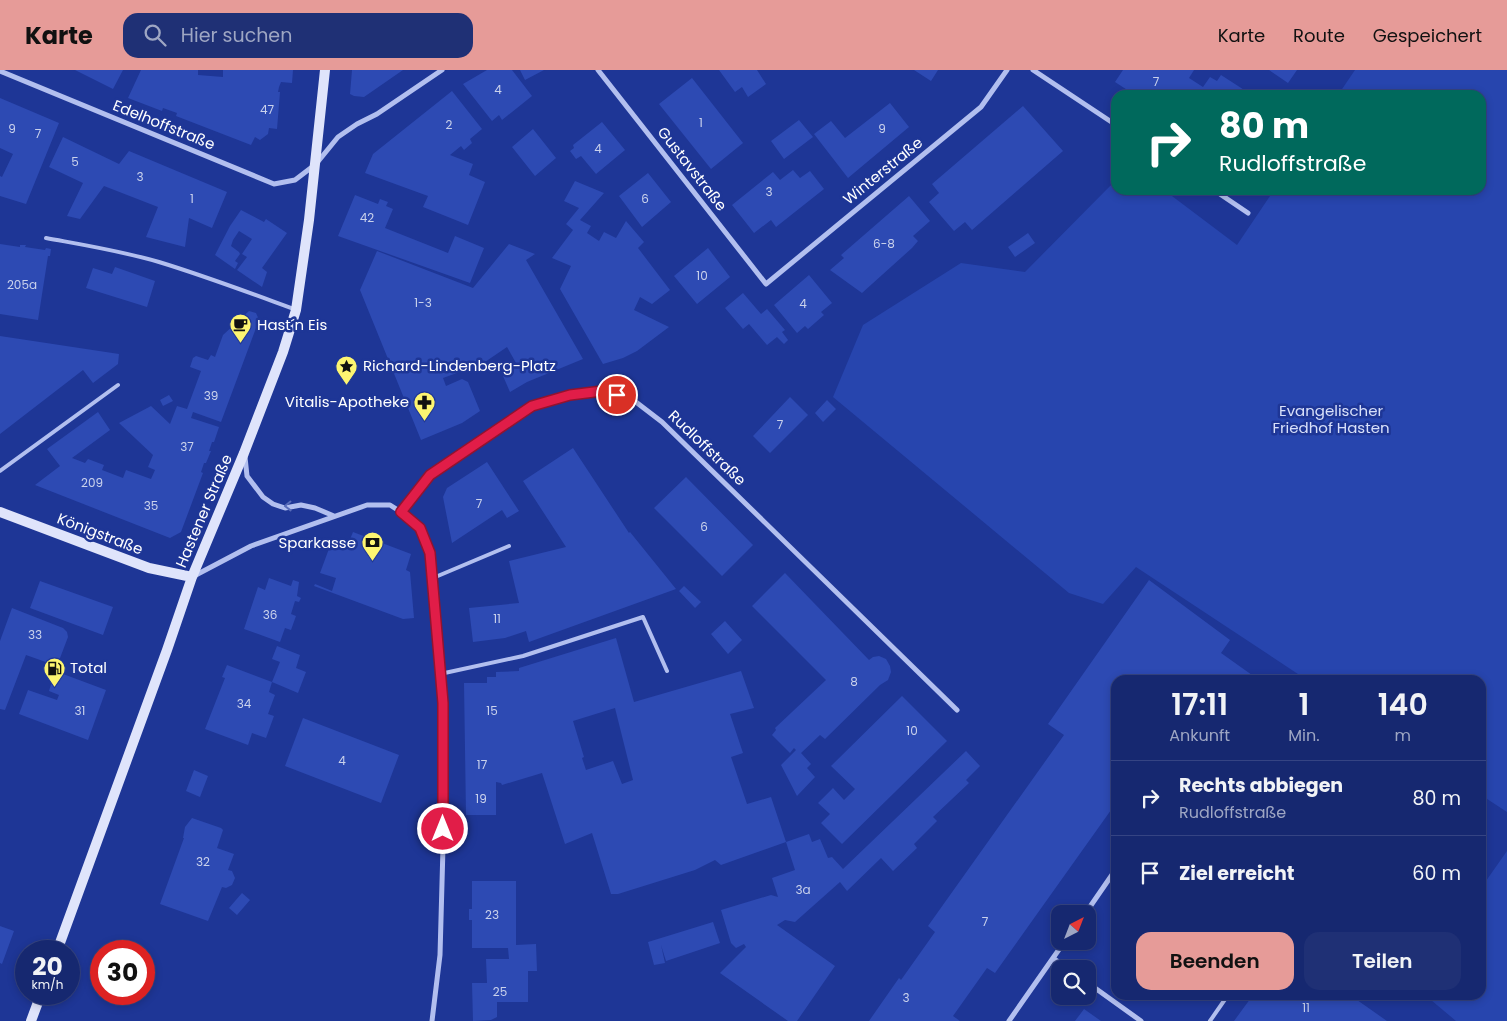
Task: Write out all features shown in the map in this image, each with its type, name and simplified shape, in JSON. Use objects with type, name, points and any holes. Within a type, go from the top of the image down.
[{"type":"main road","name":"Hastener Straße","points":[[61,940],[192,577],[244,453],[283,352],[296,310],[316,164],[325,70]]},
{"type":"main road","name":"Königstraße","points":[[0,512],[149,568],[192,577]]},
{"type":"main road","points":[[31,1021],[37,1005]]},
{"type":"street","name":"Edelhoffstraße","points":[[0,71],[10,73],[274,184],[295,180],[316,164],[338,137],[357,124],[378,114],[442,70]]},
{"type":"street","name":"Gustavstraße","points":[[598,70],[766,284]]},
{"type":"street","name":"Winterstraße","points":[[766,284],[981,107],[1007,70]]},
{"type":"street","points":[[1033,70],[1111,122]]},
{"type":"street","points":[[1221,195],[1248,213]]},
{"type":"street","name":"Rudloffstraße","points":[[401,512],[430,475],[532,406],[570,395],[602,391],[632,399],[662,422],[957,710]]},
{"type":"street","points":[[244,453],[247,476],[263,497],[274,504],[286,508],[301,505],[335,516]]},
{"type":"street","points":[[192,577],[251,546],[367,505],[390,506],[401,512],[420,528],[430,553],[443,703],[444,847],[440,955],[432,1021]]},
{"type":"street","points":[[1091,905],[1111,876]]},
{"type":"street","points":[[1008,1021],[1059,950]]},
{"type":"street","points":[[1096,989],[1111,999]]},
{"type":"street","points":[[1112,1000],[1141,1021]]},
{"type":"lane","points":[[46,238],[94,246],[158,262],[227,284],[296,310]]},
{"type":"lane","points":[[0,471],[118,385]]},
{"type":"lane","points":[[433,578],[509,546]]},
{"type":"lane","points":[[440,674],[522,656],[643,618],[667,672]]},
{"type":"lane","points":[[1210,1021],[1225,1000]]},
{"type":"green space","name":"Evangelischer Friedhof Hasten","points":[[1355,70],[1507,70],[1507,812],[1486,798],[1486,675],[1299,675],[1136,567],[1103,604],[1069,593],[833,397],[863,325],[961,263],[1025,272],[1111,185],[1111,195],[1171,195],[1237,245],[1271,195],[1486,195],[1486,90],[1341,90]]},
{"type":"green space","points":[[1507,851],[1507,1021],[1456,1021],[1431,1000],[1486,1000],[1486,881]]},
{"type":"building","points":[[75,70],[123,70],[113,89]]},
{"type":"building","points":[[141,70],[198,70],[198,75],[223,77],[223,70],[293,70],[292,83],[281,82],[279,87],[277,129],[269,128],[268,134],[260,140],[255,137],[251,145],[176,116],[177,113],[163,108],[162,111],[128,98]]},
{"type":"building","points":[[352,70],[403,70],[364,97],[350,94]]},
{"type":"building","points":[[487,70],[512,70],[532,96],[502,120],[499,115],[492,121],[463,84]]},
{"type":"building","points":[[520,70],[544,70],[525,80]]},
{"type":"building","points":[[719,70],[757,70],[766,84],[748,97],[742,87],[735,92]]},
{"type":"building","points":[[914,70],[938,70],[931,81]]},
{"type":"building","points":[[1123,70],[1194,70],[1189,78],[1203,87],[1210,77],[1217,81],[1221,75],[1244,90],[1127,90],[1115,82]]},
{"type":"building","points":[[1269,70],[1297,70],[1288,83]]},
{"type":"building","points":[[692,78],[743,143],[711,169],[659,104]]},
{"type":"building","points":[[452,91],[482,129],[470,139],[472,143],[464,150],[461,146],[450,155],[473,164],[469,175],[485,182],[468,225],[423,207],[428,196],[365,173],[373,154]]},
{"type":"building","points":[[0,98],[59,123],[26,204],[0,196],[0,176],[2,177],[13,154],[0,148]]},
{"type":"building","points":[[890,103],[909,127],[848,178],[814,134],[831,121],[845,138]]},
{"type":"building","points":[[1023,106],[1063,151],[972,230],[965,222],[954,231],[929,202],[939,193],[932,184]]},
{"type":"building","points":[[799,120],[813,137],[784,159],[771,141]]},
{"type":"building","points":[[602,122],[625,150],[596,174],[581,156],[576,159],[570,151],[574,148],[573,145]]},
{"type":"building","points":[[533,129],[556,158],[535,176],[512,147]]},
{"type":"building","points":[[63,137],[119,164],[129,151],[227,192],[212,228],[189,218],[185,247],[146,237],[158,207],[104,186],[80,219],[67,216],[83,183],[49,167]]},
{"type":"building","points":[[793,170],[800,178],[810,171],[824,189],[776,227],[771,220],[754,233],[732,205],[773,172],[780,180]]},
{"type":"building","points":[[648,173],[671,202],[642,227],[619,196]]},
{"type":"building","points":[[575,181],[604,193],[580,220],[591,226],[587,233],[599,241],[604,232],[616,238],[626,221],[644,242],[638,248],[670,290],[652,304],[640,297],[634,310],[669,327],[637,351],[623,358],[603,364],[560,289],[571,266],[552,258],[573,230],[566,224],[579,208],[564,201]]},
{"type":"building","points":[[355,195],[378,204],[380,199],[388,202],[386,206],[393,209],[385,228],[448,253],[455,236],[484,248],[470,283],[338,236]]},
{"type":"building","points":[[909,196],[930,221],[913,236],[918,241],[912,248],[862,293],[830,270],[844,258],[841,255]]},
{"type":"building","points":[[241,210],[264,222],[266,219],[287,233],[262,268],[267,272],[262,287],[237,270],[247,257],[242,254],[252,239],[239,231],[233,240],[231,246],[240,254],[235,261],[238,263],[235,269],[215,255],[230,226]]},
{"type":"building","points":[[1028,233],[1035,243],[1015,257],[1008,247]]},
{"type":"building","points":[[0,244],[20,247],[20,245],[26,245],[25,247],[45,250],[46,248],[51,249],[50,256],[48,256],[38,320],[0,314]]},
{"type":"building","points":[[509,244],[535,254],[526,260],[583,359],[527,382],[510,392],[503,376],[507,368],[516,363],[507,347],[482,364],[443,378],[446,386],[462,379],[468,382],[480,411],[462,423],[421,440],[360,290],[377,251],[473,288]]},
{"type":"building","points":[[708,248],[730,277],[697,304],[674,276]]},
{"type":"building","points":[[115,267],[155,281],[147,307],[86,288],[93,268],[112,274]]},
{"type":"building","points":[[809,275],[832,303],[821,312],[824,315],[808,329],[805,326],[797,333],[774,305]]},
{"type":"building","points":[[743,293],[761,314],[767,309],[785,330],[782,332],[788,340],[784,344],[777,337],[767,345],[749,324],[743,329],[725,308]]},
{"type":"building","points":[[249,311],[256,313],[259,320],[221,422],[193,412],[191,418],[219,427],[206,463],[204,463],[201,472],[203,473],[181,532],[170,538],[35,485],[60,466],[47,449],[98,412],[110,430],[72,458],[85,463],[88,459],[104,465],[102,470],[123,478],[126,470],[151,479],[155,470],[148,467],[153,455],[119,423],[151,406],[170,424],[177,406],[187,409],[201,371],[190,367],[193,358],[196,356],[208,360],[211,355],[215,357],[223,335]]},
{"type":"building","points":[[0,336],[119,354],[118,364],[93,383],[83,370],[0,434]]},
{"type":"building","points":[[169,395],[173,401],[163,406],[160,400]]},
{"type":"building","points":[[790,397],[808,415],[770,453],[753,436]]},
{"type":"building","points":[[827,400],[836,409],[823,422],[815,413]]},
{"type":"building","points":[[573,448],[629,533],[676,589],[529,642],[526,631],[505,638],[473,642],[469,608],[519,603],[509,561],[566,547],[523,481]]},
{"type":"building","points":[[487,462],[519,511],[507,518],[502,510],[452,543],[443,497],[447,488]]},
{"type":"building","points":[[686,477],[753,545],[722,576],[654,508]]},
{"type":"building","points":[[353,532],[411,554],[406,570],[410,572],[414,618],[403,619],[314,586],[315,584],[332,591],[336,578],[320,573],[330,546],[329,543],[346,549]]},
{"type":"building","points":[[785,573],[869,660],[879,656],[886,659],[891,672],[888,680],[880,685],[825,739],[820,735],[801,753],[811,764],[807,768],[815,777],[797,796],[781,765],[796,750],[794,748],[790,753],[772,735],[776,730],[775,728],[826,680],[752,606]]},
{"type":"building","points":[[269,578],[291,586],[293,580],[299,582],[297,596],[301,598],[299,602],[295,601],[291,614],[296,616],[291,630],[285,628],[280,642],[244,629],[258,587],[265,590]]},
{"type":"building","points":[[1149,580],[1230,640],[1221,653],[1252,675],[1111,675],[1111,810],[995,973],[987,968],[953,1016],[960,1021],[869,1021],[899,978],[901,980],[935,932],[928,926],[1064,735],[1048,724]]},
{"type":"building","points":[[40,581],[113,607],[103,635],[30,608]]},
{"type":"building","points":[[684,586],[701,602],[695,608],[679,591]]},
{"type":"building","points":[[12,608],[63,628],[67,632],[68,637],[57,666],[26,655],[5,710],[0,709],[0,641]]},
{"type":"building","points":[[725,621],[742,640],[728,654],[711,634]]},
{"type":"building","points":[[616,638],[634,702],[741,671],[754,708],[730,714],[743,753],[731,757],[747,804],[771,797],[786,842],[721,865],[715,860],[695,870],[618,894],[611,894],[592,833],[565,844],[542,773],[502,785],[496,782],[496,815],[466,815],[464,683],[487,683],[487,677],[496,677],[496,672],[519,671],[519,668]],"holes":[[[615,708],[633,780],[622,784],[613,761],[586,770],[573,721]]]},
{"type":"building","points":[[277,646],[300,655],[296,668],[306,672],[298,693],[272,682],[280,662],[272,659]]},
{"type":"building","points":[[227,665],[272,682],[269,692],[275,695],[268,714],[274,716],[266,738],[252,733],[248,745],[205,729],[225,678],[222,677]]},
{"type":"building","points":[[55,671],[106,690],[88,740],[19,714],[28,690],[57,700],[59,695],[49,691]]},
{"type":"building","points":[[902,696],[947,741],[842,844],[821,823],[830,814],[818,803],[833,788],[844,800],[855,789],[831,766]]},
{"type":"building","points":[[303,718],[399,755],[381,803],[285,766]]},
{"type":"building","points":[[966,751],[980,766],[966,780],[969,783],[933,817],[937,821],[914,844],[917,848],[893,871],[881,858],[847,891],[840,882],[795,922],[785,920],[777,925],[835,966],[797,1021],[788,1021],[720,973],[746,947],[744,944],[736,948],[731,943],[721,910],[771,895],[778,897],[772,878],[795,870],[786,842],[809,834],[812,842],[820,839],[828,858],[832,857],[843,869]]},
{"type":"building","points":[[194,770],[208,776],[200,797],[186,791]]},
{"type":"building","points":[[192,818],[221,828],[223,830],[217,848],[234,854],[228,870],[232,871],[235,878],[232,885],[226,888],[222,887],[208,921],[160,904],[184,838],[185,827]]},
{"type":"building","points":[[472,881],[516,881],[516,945],[536,944],[537,971],[528,971],[528,1002],[497,1002],[497,1017],[491,1020],[473,1021],[472,983],[487,983],[486,959],[509,959],[508,948],[472,948],[472,920],[469,920],[469,909],[472,909]]},
{"type":"building","points":[[242,893],[250,900],[237,915],[229,908]]},
{"type":"building","points":[[713,922],[720,943],[666,961],[661,945],[665,963],[654,965],[648,942]]},
{"type":"building","points":[[0,926],[14,931],[2,964],[0,963]]},
{"type":"building","points":[[1249,1000],[1357,1000],[1387,1021],[1234,1021]]},
{"type":"building","points":[[1084,1009],[1101,1021],[1075,1021]]},
{"type":"place","name":"Hast´n Eis","points":[[241,344]]},
{"type":"place","name":"Richard-Lindenberg-Platz","points":[[347,385]]},
{"type":"place","name":"Vitalis-Apotheke","points":[[425,421]]},
{"type":"place","name":"Sparkasse","points":[[372,562]]},
{"type":"place","name":"Total","points":[[54,687]]},
{"type":"route","points":[[443,829],[443,703],[430,553],[420,528],[401,512],[430,475],[532,406],[570,395],[602,391],[617,395]]}]
